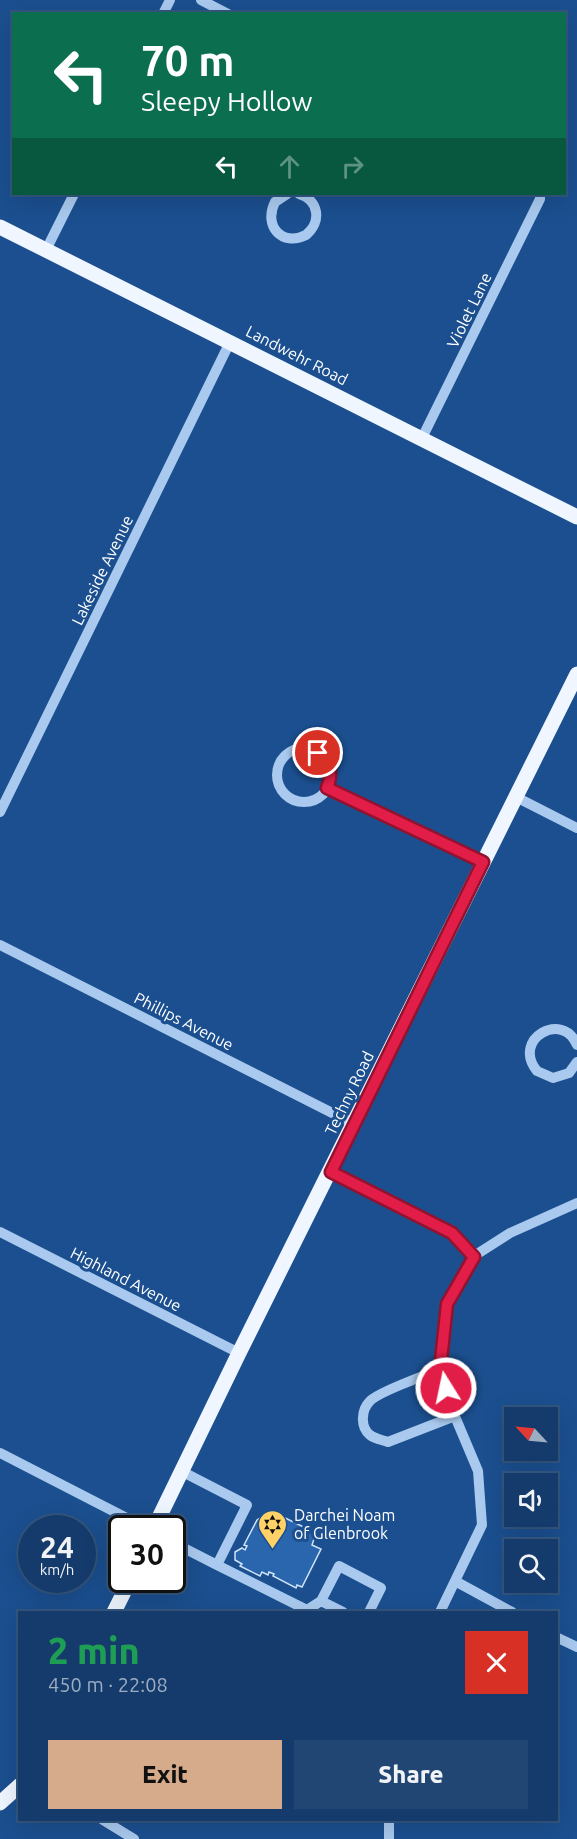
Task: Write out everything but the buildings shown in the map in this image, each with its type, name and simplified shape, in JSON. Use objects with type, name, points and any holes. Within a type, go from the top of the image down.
[{"type":"main road","name":"Landwehr Road","points":[[0,227],[577,516]]},
{"type":"main road","name":"Techny Road","points":[[161,1515],[577,674]]},
{"type":"main road","points":[[114,1611],[124,1593]]},
{"type":"main road","points":[[0,1803],[18,1787]]},
{"type":"street","points":[[201,0],[224,12]]},
{"type":"street","points":[[46,250],[74,195]]},
{"type":"street","points":[[286,195],[275,202],[270,217],[275,230],[291,239],[306,235],[316,222],[315,206],[305,195]]},
{"type":"street","name":"Violet Lane","points":[[422,438],[540,195]]},
{"type":"street","name":"Lakeside Avenue","points":[[0,812],[230,342]]},
{"type":"street","points":[[299,748],[318,753],[330,769],[331,775],[327,788],[312,801],[291,799],[281,790],[277,778],[282,758],[299,748]]},
{"type":"street","points":[[327,788],[483,862]]},
{"type":"street","points":[[516,797],[577,828]]},
{"type":"street","name":"Phillips Avenue","points":[[0,945],[354,1124]]},
{"type":"street","points":[[577,1045],[570,1035],[562,1031],[546,1030],[534,1040],[530,1056],[533,1067],[547,1077],[564,1076],[577,1064]]},
{"type":"street","points":[[331,1172],[452,1233],[474,1257]]},
{"type":"street","points":[[440,1611],[482,1525],[478,1471],[455,1416],[440,1370],[447,1304],[474,1257],[510,1233],[577,1203]]},
{"type":"street","name":"Highland Avenue","points":[[0,1232],[239,1353]]},
{"type":"street","points":[[440,1370],[420,1376],[370,1400],[362,1413],[363,1425],[371,1436],[388,1442],[455,1416]]},
{"type":"street","points":[[0,1453],[121,1515]]},
{"type":"street","points":[[183,1472],[247,1505],[217,1566]]},
{"type":"street","points":[[186,1549],[307,1610],[321,1601],[339,1566],[381,1588],[370,1611]]},
{"type":"street","points":[[455,1581],[510,1611]]},
{"type":"street","points":[[321,1601],[342,1611]]},
{"type":"street","points":[[558,1637],[577,1647]]},
{"type":"street","points":[[105,1821],[134,1839]]},
{"type":"street","points":[[389,1821],[389,1839]]},
{"type":"place","name":"Darchei Noam of Glenbrook","points":[[273,1550]]},
{"type":"route","points":[[318,753],[330,769],[330,782],[327,788],[483,862],[331,1172],[452,1233],[474,1257],[447,1304],[440,1370],[446,1388]]}]
